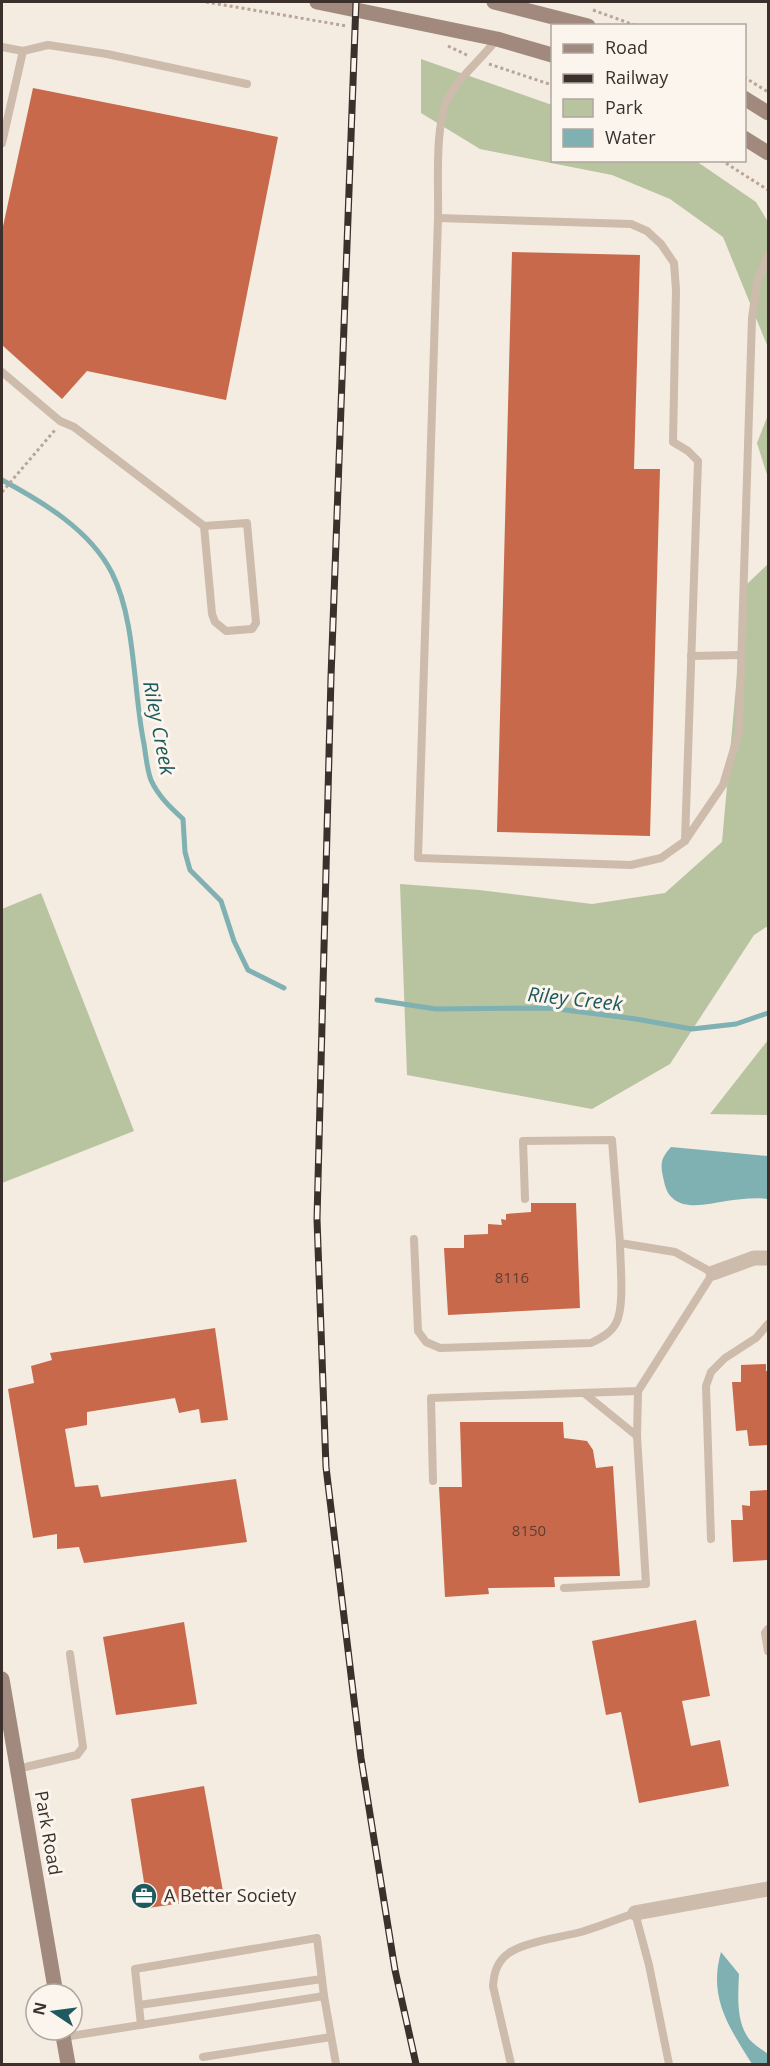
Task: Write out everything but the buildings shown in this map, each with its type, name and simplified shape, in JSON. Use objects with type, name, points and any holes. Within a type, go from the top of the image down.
[{"type":"main road","points":[[317,2],[497,39],[551,55]]},
{"type":"main road","points":[[494,2],[580,24]]},
{"type":"main road","points":[[746,99],[768,113]]},
{"type":"main road","points":[[746,139],[768,153]]},
{"type":"main road","name":"Park Road","points":[[2,1686],[54,1982]]},
{"type":"main road","points":[[64,2042],[68,2064]]},
{"type":"street","points":[[713,1273],[754,1258],[768,1258]]},
{"type":"street","points":[[635,1913],[768,1889]]},
{"type":"lane","points":[[497,39],[451,92],[442,111],[440,131],[418,858],[631,865],[661,858],[685,841],[723,785],[739,732],[752,318],[757,282],[768,256]]},
{"type":"lane","points":[[2,47],[23,51],[48,45],[108,54],[247,84]]},
{"type":"lane","points":[[2,143],[23,51]]},
{"type":"lane","points":[[438,218],[632,224],[647,231],[661,244],[674,263],[676,290],[674,442],[688,451],[698,462],[685,841]]},
{"type":"lane","points":[[2,372],[60,421],[74,427],[204,526],[247,523],[256,623],[252,629],[226,631],[215,622],[212,614],[204,526]]},
{"type":"lane","points":[[691,656],[741,655]]},
{"type":"lane","points":[[414,1239],[418,1331],[426,1342],[440,1348],[573,1345],[591,1343],[608,1334],[616,1323],[620,1310],[620,1243],[612,1140],[523,1141],[525,1198]]},
{"type":"lane","points":[[564,1588],[646,1584],[637,1436],[638,1391],[713,1273],[675,1252],[620,1243]]},
{"type":"lane","points":[[711,1539],[706,1386],[711,1372],[725,1358],[756,1338],[768,1324]]},
{"type":"lane","points":[[433,1481],[430,1398],[638,1391]]},
{"type":"lane","points":[[584,1393],[637,1436]]},
{"type":"lane","points":[[768,1629],[765,1633],[768,1651]]},
{"type":"lane","points":[[17,1769],[77,1755],[83,1747],[70,1654]]},
{"type":"lane","points":[[511,2064],[494,1986],[494,1974],[499,1962],[508,1953],[519,1948],[585,1931],[635,1913],[649,1965],[669,2064]]},
{"type":"lane","points":[[141,2025],[135,1969],[318,1938],[324,1996],[336,2064]]},
{"type":"lane","points":[[139,2005],[322,1979]]},
{"type":"lane","points":[[84,2032],[141,2025],[324,1996]]},
{"type":"lane","points":[[203,2057],[331,2037]]},
{"type":"path","points":[[206,2],[349,26]]},
{"type":"path","points":[[591,9],[632,24]]},
{"type":"path","points":[[444,44],[479,61],[551,85]]},
{"type":"path","points":[[746,78],[768,92]]},
{"type":"path","points":[[725,162],[768,190]]},
{"type":"path","points":[[2,492],[50,437]]},
{"type":"green space","points":[[421,59],[551,105],[551,162],[697,162],[756,202],[768,222],[768,360],[767,345],[723,237],[670,199],[612,175],[480,149],[421,113]]},
{"type":"green space","points":[[768,415],[768,478],[757,443]]},
{"type":"green space","points":[[768,564],[768,926],[754,935],[670,1064],[592,1109],[407,1075],[400,884],[479,890],[592,904],[665,893],[722,842],[745,586]]},
{"type":"green space","points":[[41,893],[134,1131],[2,1183],[2,909]]},
{"type":"green space","points":[[768,1040],[768,1115],[710,1114]]},
{"type":"water","points":[[671,1147],[768,1156],[768,1199],[758,1198],[698,1205],[680,1203],[673,1199],[667,1191],[662,1171],[663,1159]]},
{"type":"water","points":[[721,1952],[739,1974],[739,2008],[745,2032],[751,2041],[768,2054],[768,2064],[752,2064],[723,2011],[717,1984]]},
{"type":"waterway","name":"Riley Creek","points":[[2,480],[49,508],[78,530],[103,558],[112,573],[120,592],[130,634],[140,723],[151,780],[169,806],[183,819],[185,852],[190,870],[221,901],[234,941],[248,970],[284,988]]},
{"type":"waterway","name":"Riley Creek","points":[[377,1000],[436,1009],[550,1008],[692,1029],[736,1024],[768,1013]]},
{"type":"railway","points":[[356,2],[331,677],[317,1219],[326,1467],[361,1758],[395,1970],[416,2064]]},
{"type":"place","name":"A Better Society","points":[[144,1896]]}]
